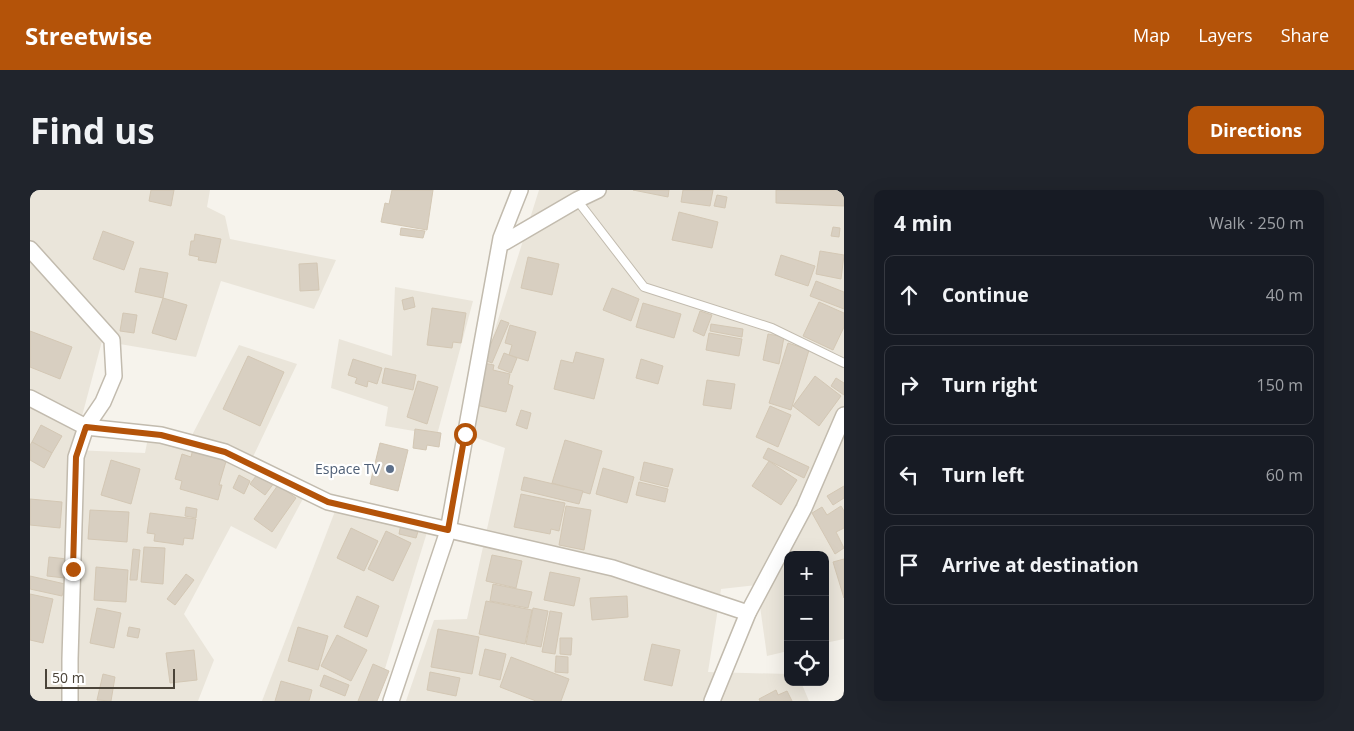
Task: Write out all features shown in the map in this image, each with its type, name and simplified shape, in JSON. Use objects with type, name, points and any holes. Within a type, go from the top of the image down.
[{"type":"street","points":[[391,701],[448,530],[501,242],[520,190]]},
{"type":"street","points":[[501,242],[505,242],[577,200],[598,190]]},
{"type":"street","points":[[30,249],[112,340],[114,376],[103,402],[86,427],[76,457],[70,701]]},
{"type":"street","points":[[30,398],[86,427],[161,435],[225,452],[328,502],[613,568],[748,612]]},
{"type":"street","points":[[712,701],[748,612],[804,508],[844,415]]},
{"type":"lane","points":[[577,200],[644,287],[772,328],[844,363]]},
{"type":"shaded area","points":[[30,190],[210,190],[207,207],[225,216],[230,239],[336,260],[314,309],[221,281],[196,357],[102,341],[73,450],[145,453],[149,433],[190,439],[239,345],[297,364],[252,459],[305,495],[276,549],[231,526],[184,614],[214,660],[198,701],[30,701]]},
{"type":"shaded area","points":[[539,190],[844,190],[844,639],[829,642],[829,551],[784,551],[784,652],[767,656],[757,585],[721,589],[708,672],[784,674],[784,686],[803,686],[809,701],[406,701],[434,620],[467,619],[505,448],[474,437],[484,364]]},
{"type":"shaded area","points":[[395,287],[473,301],[437,435],[385,426],[388,407],[331,388],[339,339],[392,356]]},
{"type":"shaded area","points":[[337,506],[428,529],[375,701],[262,701]]},
{"type":"building","points":[[151,190],[174,190],[171,206],[149,201]]},
{"type":"building","points":[[392,190],[433,190],[427,230],[381,222],[385,203],[389,204]]},
{"type":"building","points":[[633,190],[669,190],[668,197]]},
{"type":"building","points":[[683,190],[713,190],[710,206],[681,202]]},
{"type":"building","points":[[776,190],[844,190],[844,206],[776,203]]},
{"type":"building","points":[[717,195],[727,197],[725,208],[714,206]]},
{"type":"building","points":[[679,212],[718,222],[712,248],[672,240]]},
{"type":"building","points":[[833,227],[840,228],[839,237],[831,236]]},
{"type":"building","points":[[401,228],[425,231],[423,238],[400,235]]},
{"type":"building","points":[[103,231],[134,242],[124,270],[93,259]]},
{"type":"building","points":[[195,234],[221,239],[216,263],[198,260],[199,257],[189,255],[191,241],[194,241]]},
{"type":"building","points":[[820,251],[844,255],[841,279],[816,274]]},
{"type":"building","points":[[781,255],[815,266],[808,286],[775,275]]},
{"type":"building","points":[[528,257],[559,264],[552,295],[521,288]]},
{"type":"building","points":[[317,263],[319,290],[300,291],[299,264]]},
{"type":"building","points":[[140,268],[168,273],[163,298],[135,292]]},
{"type":"building","points":[[816,281],[844,292],[844,309],[810,296]]},
{"type":"building","points":[[612,288],[639,299],[631,321],[603,310]]},
{"type":"building","points":[[413,297],[415,307],[404,310],[402,300]]},
{"type":"building","points":[[163,298],[187,305],[176,340],[152,333]]},
{"type":"building","points":[[819,302],[844,313],[844,327],[833,350],[803,336]]},
{"type":"building","points":[[643,303],[681,314],[674,338],[636,327]]},
{"type":"building","points":[[432,308],[466,313],[461,343],[453,342],[452,348],[427,345]]},
{"type":"building","points":[[700,311],[712,315],[704,336],[693,331]]},
{"type":"building","points":[[123,313],[137,315],[134,333],[120,331]]},
{"type":"building","points":[[501,320],[509,323],[492,363],[484,360]]},
{"type":"building","points":[[711,324],[743,329],[742,337],[710,331]]},
{"type":"building","points":[[510,325],[536,332],[528,361],[509,355],[512,345],[505,343]]},
{"type":"building","points":[[30,331],[72,347],[60,379],[30,367]]},
{"type":"building","points":[[709,333],[742,339],[739,356],[706,350]]},
{"type":"building","points":[[768,334],[784,337],[779,364],[763,360]]},
{"type":"building","points":[[788,343],[809,350],[791,410],[769,403]]},
{"type":"building","points":[[576,352],[604,359],[594,399],[554,389],[561,360],[573,363]]},
{"type":"building","points":[[504,353],[517,358],[511,373],[498,368]]},
{"type":"building","points":[[248,356],[284,372],[260,426],[223,409]]},
{"type":"building","points":[[353,359],[382,368],[377,384],[368,381],[367,387],[355,383],[357,378],[348,375]]},
{"type":"building","points":[[641,359],[663,366],[658,384],[636,378]]},
{"type":"building","points":[[483,363],[494,365],[493,370],[510,374],[508,384],[513,386],[506,412],[476,405],[485,371],[481,370]]},
{"type":"building","points":[[385,368],[416,375],[413,390],[382,383]]},
{"type":"building","points":[[815,376],[841,396],[819,426],[793,406]]},
{"type":"building","points":[[836,378],[844,383],[844,395],[831,386]]},
{"type":"building","points":[[707,380],[735,384],[731,409],[703,405]]},
{"type":"building","points":[[418,381],[438,387],[427,424],[407,417]]},
{"type":"building","points":[[770,406],[791,415],[778,447],[756,437]]},
{"type":"building","points":[[521,410],[531,413],[527,429],[516,425]]},
{"type":"building","points":[[41,425],[62,436],[52,453],[32,442]]},
{"type":"building","points":[[415,429],[441,433],[439,447],[427,445],[426,450],[413,448]]},
{"type":"building","points":[[565,440],[602,451],[590,494],[552,483]]},
{"type":"building","points":[[32,442],[52,453],[44,468],[30,460],[30,445]]},
{"type":"building","points":[[380,443],[408,450],[398,491],[370,484]]},
{"type":"building","points":[[768,448],[809,467],[804,478],[763,458]]},
{"type":"building","points":[[193,449],[227,458],[219,485],[222,485],[218,500],[180,489],[182,481],[175,479],[182,454],[191,457]]},
{"type":"building","points":[[111,460],[140,469],[131,504],[101,495]]},
{"type":"building","points":[[769,461],[797,480],[781,505],[752,486]]},
{"type":"building","points":[[644,462],[673,469],[668,487],[640,480]]},
{"type":"building","points":[[603,468],[634,477],[627,503],[596,494]]},
{"type":"building","points":[[259,472],[274,483],[265,495],[250,484]]},
{"type":"building","points":[[239,475],[250,481],[244,494],[233,488]]},
{"type":"building","points":[[524,477],[583,491],[579,504],[521,490]]},
{"type":"building","points":[[639,482],[668,489],[665,502],[636,495]]},
{"type":"building","points":[[278,485],[296,498],[272,532],[254,519]]},
{"type":"building","points":[[844,486],[844,498],[833,505],[827,496]]},
{"type":"building","points":[[521,494],[565,503],[559,531],[551,529],[550,534],[514,527]]},
{"type":"building","points":[[30,499],[62,502],[60,528],[30,525]]},
{"type":"building","points":[[566,506],[591,510],[584,550],[559,545]]},
{"type":"building","points":[[841,506],[844,511],[844,528],[836,532],[844,548],[835,554],[812,513],[822,507],[827,515]]},
{"type":"building","points":[[186,507],[197,509],[196,518],[185,516]]},
{"type":"building","points":[[90,510],[129,512],[127,542],[88,539]]},
{"type":"building","points":[[150,513],[196,519],[193,539],[184,538],[183,545],[154,541],[155,534],[147,533]]},
{"type":"building","points":[[401,524],[419,528],[416,538],[399,534]]},
{"type":"building","points":[[351,528],[378,541],[364,571],[337,558]]},
{"type":"building","points":[[386,531],[411,543],[393,581],[368,569]]},
{"type":"building","points":[[144,547],[165,548],[163,584],[141,582]]},
{"type":"building","points":[[133,549],[140,550],[137,580],[130,580]]},
{"type":"building","points":[[492,555],[522,561],[516,588],[486,581]]},
{"type":"building","points":[[49,557],[67,559],[65,578],[47,576]]},
{"type":"building","points":[[844,559],[844,598],[833,562]]},
{"type":"building","points":[[96,567],[128,570],[126,602],[94,600]]},
{"type":"building","points":[[550,572],[580,578],[574,606],[544,600]]},
{"type":"building","points":[[186,574],[194,580],[175,605],[167,599]]},
{"type":"building","points":[[30,576],[65,584],[62,596],[30,589]]},
{"type":"building","points":[[493,584],[532,592],[528,608],[490,601]]},
{"type":"building","points":[[30,594],[53,599],[43,643],[30,640]]},
{"type":"building","points":[[357,596],[379,606],[367,637],[344,627]]},
{"type":"building","points":[[627,596],[628,617],[592,620],[590,598]]},
{"type":"building","points":[[486,601],[532,610],[525,644],[479,634]]},
{"type":"building","points":[[97,608],[121,613],[114,648],[90,643]]},
{"type":"building","points":[[533,608],[548,611],[541,647],[526,644]]},
{"type":"building","points":[[550,611],[562,613],[555,654],[542,652]]},
{"type":"building","points":[[129,627],[140,629],[138,638],[127,636]]},
{"type":"building","points":[[298,627],[328,636],[318,670],[288,661]]},
{"type":"building","points":[[438,629],[479,637],[472,674],[431,667]]},
{"type":"building","points":[[337,635],[367,650],[351,681],[321,666]]},
{"type":"building","points":[[560,638],[572,638],[571,655],[560,654]]},
{"type":"building","points":[[652,644],[680,650],[672,686],[644,680]]},
{"type":"building","points":[[485,649],[506,654],[500,680],[479,675]]},
{"type":"building","points":[[194,650],[197,680],[170,683],[166,653]]},
{"type":"building","points":[[556,656],[568,657],[568,673],[555,672]]},
{"type":"building","points":[[511,657],[569,679],[561,701],[536,701],[500,687]]},
{"type":"building","points":[[373,664],[389,671],[377,701],[358,701]]},
{"type":"building","points":[[430,672],[460,678],[456,696],[427,690]]},
{"type":"building","points":[[103,674],[115,677],[111,701],[97,700]]},
{"type":"building","points":[[324,675],[349,685],[345,696],[320,686]]},
{"type":"building","points":[[281,681],[312,690],[309,701],[275,701]]},
{"type":"building","points":[[776,690],[778,695],[787,691],[792,701],[760,701],[759,699]]},
{"type":"place","name":"Espace TV","points":[[390,469]]},
{"type":"route","points":[[73,569],[76,457],[86,427],[161,435],[225,452],[328,502],[448,530],[465,434]]}]
